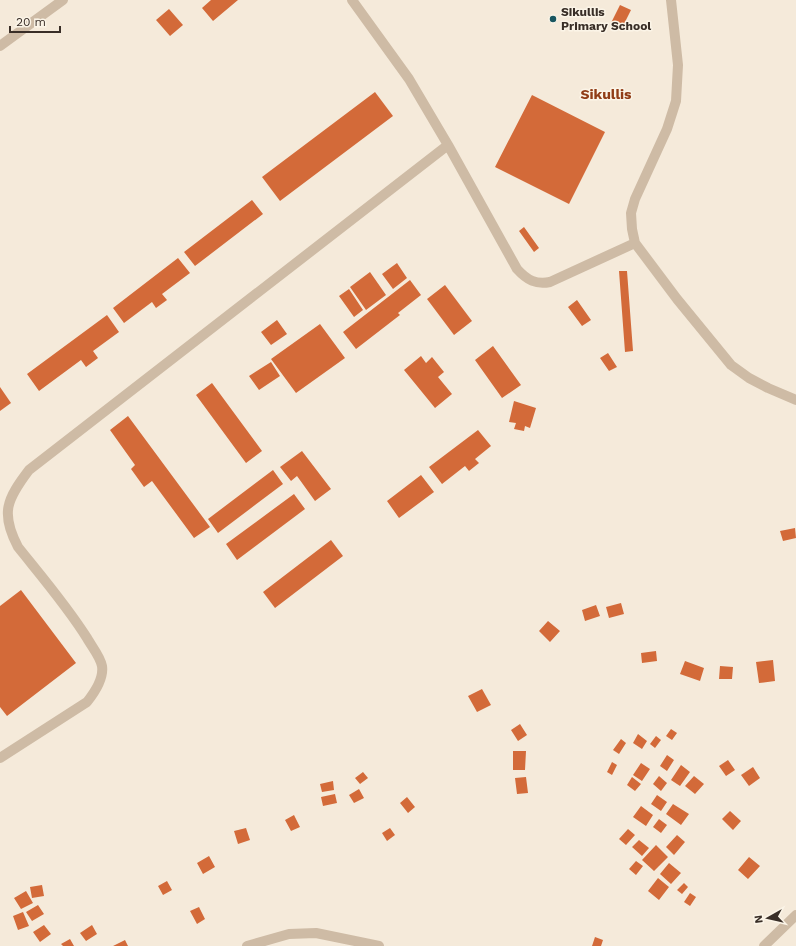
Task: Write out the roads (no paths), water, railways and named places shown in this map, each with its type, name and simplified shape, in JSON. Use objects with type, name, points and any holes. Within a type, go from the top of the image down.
[{"type":"street","points":[[0,46],[63,0]]},
{"type":"street","points":[[352,0],[409,80],[448,145],[517,269],[523,276],[536,283],[550,282],[635,243]]},
{"type":"street","points":[[671,0],[678,65],[676,101],[667,129],[635,199],[631,213],[635,243],[677,299],[731,365],[749,378],[796,400]]},
{"type":"street","points":[[0,758],[87,702],[96,691],[100,680],[102,667],[98,655],[74,617],[18,547],[11,535],[7,520],[7,504],[16,487],[29,470],[448,145]]},
{"type":"street","points":[[764,946],[796,915]]},
{"type":"street","points":[[247,946],[289,934],[316,933],[379,946]]},
{"type":"place","name":"Sikullis Primary School","points":[[553,19]]},
{"type":"district","name":"Sikullis","points":[[606,94]]}]
